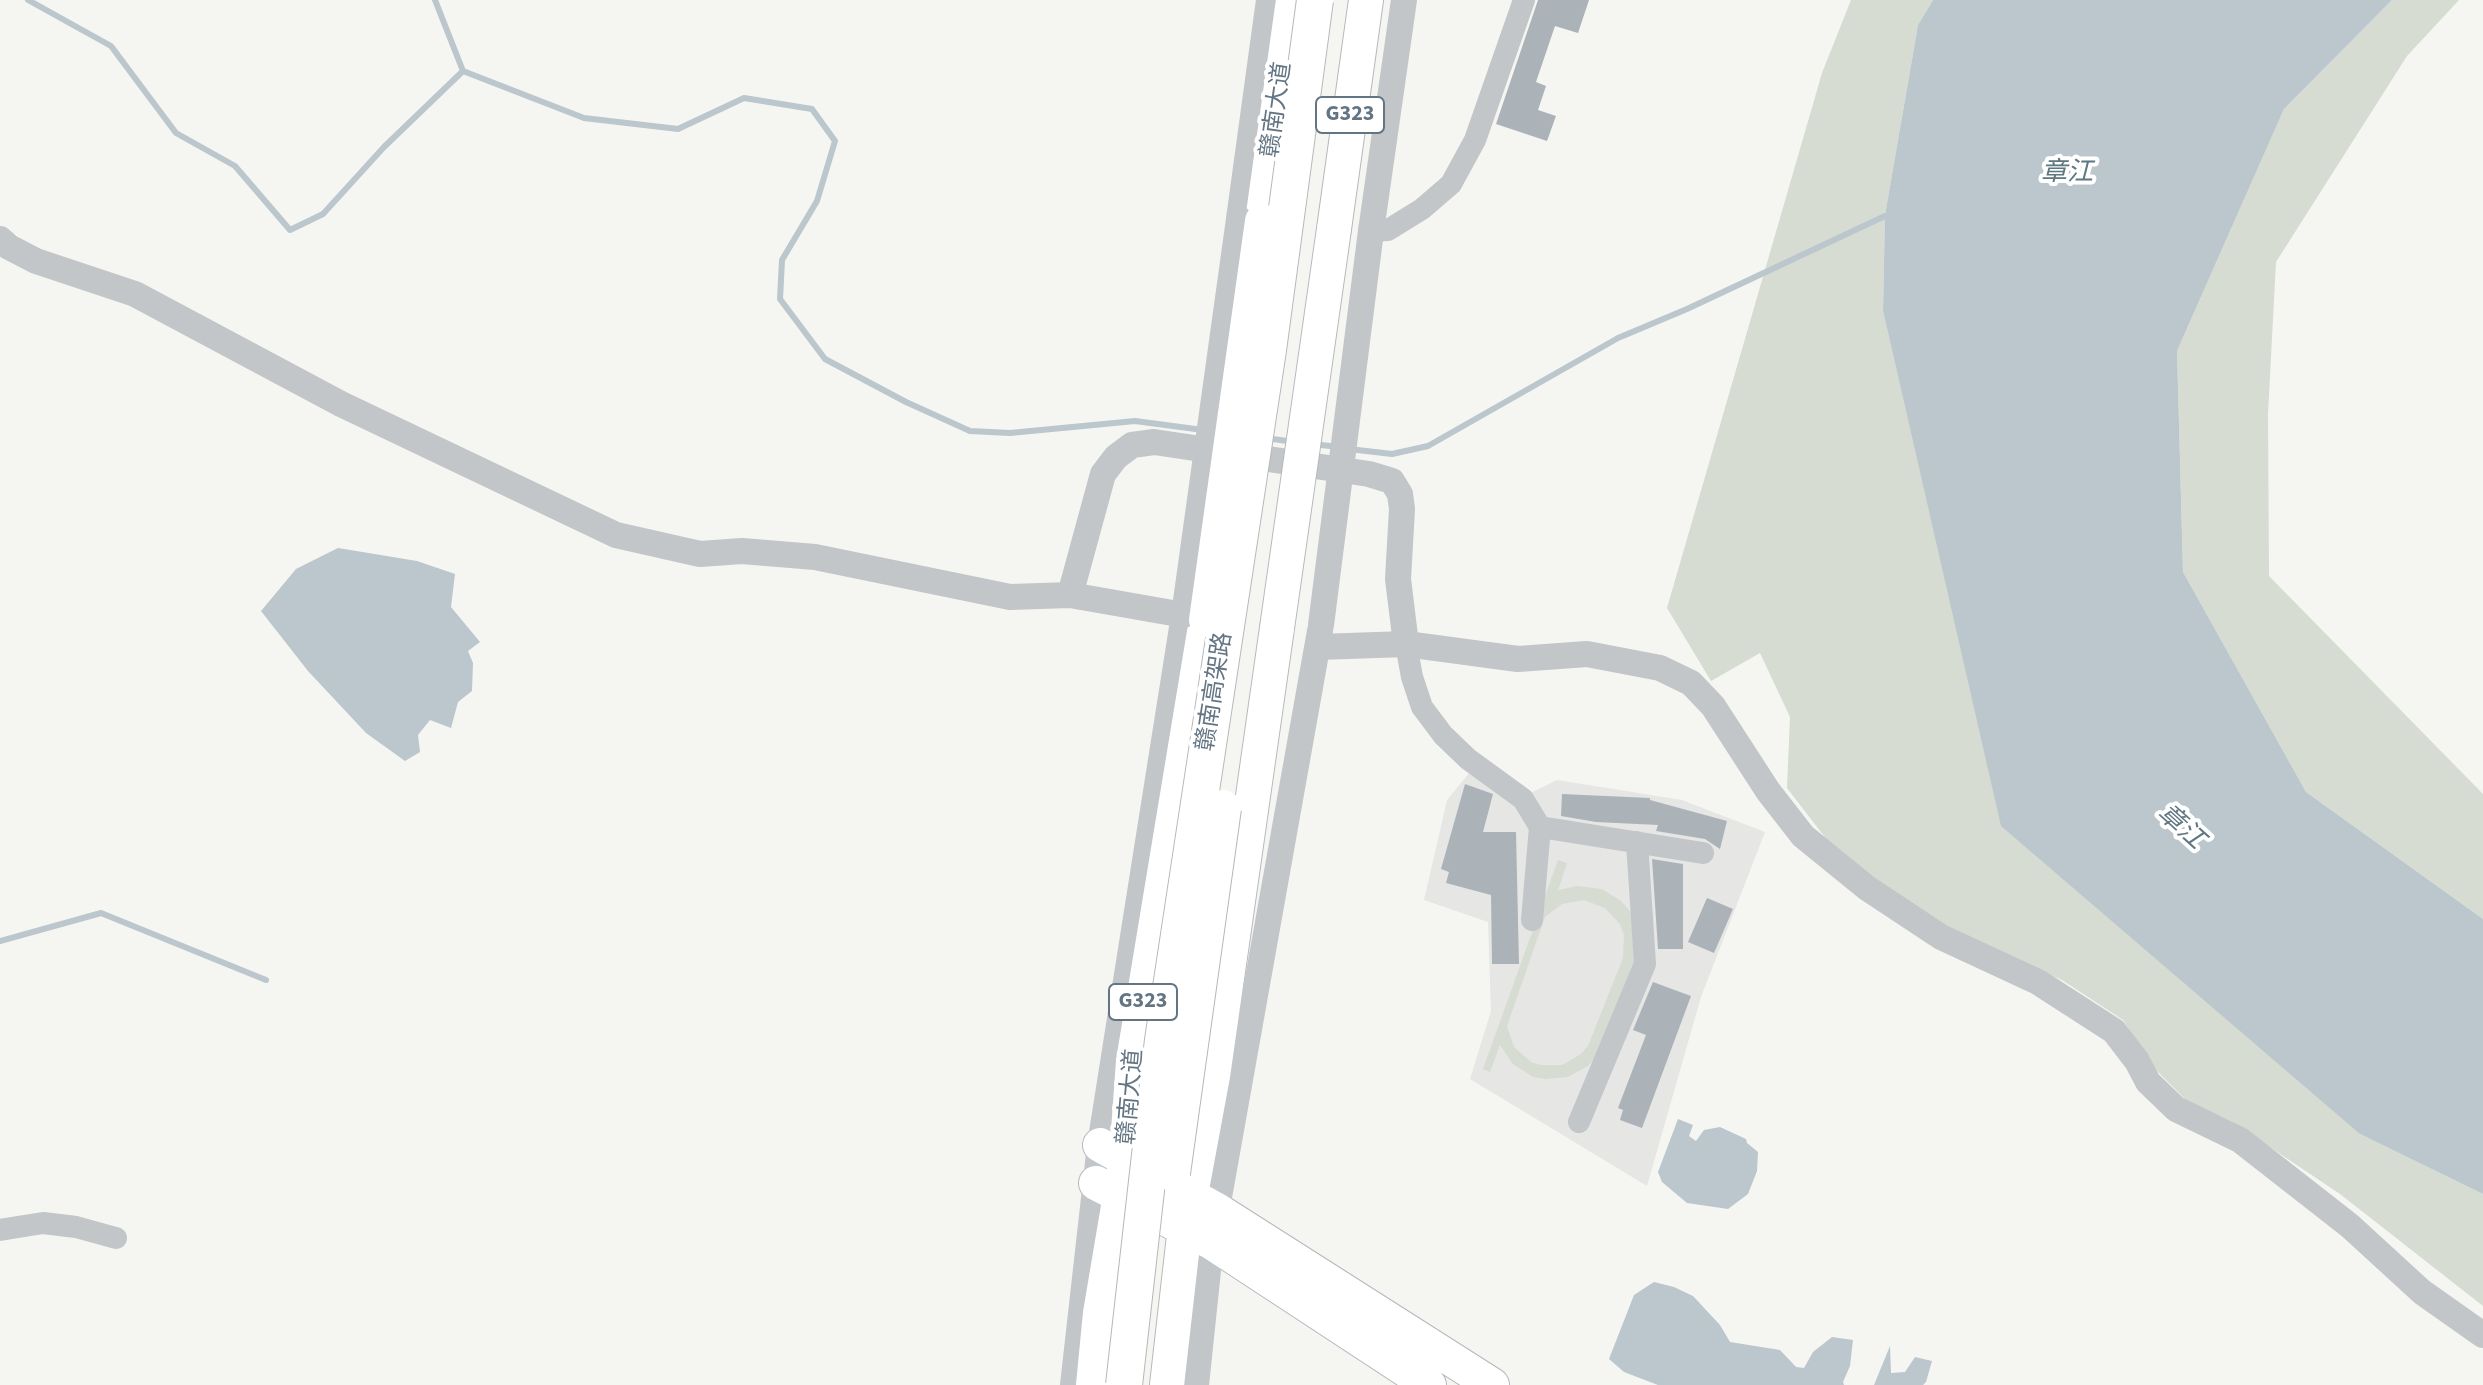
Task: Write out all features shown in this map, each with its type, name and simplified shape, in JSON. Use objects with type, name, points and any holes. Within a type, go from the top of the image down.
[{"type":"highway","name":"赣南高架路","points":[[1124,1385],[1163,1040],[1268,350],[1315,0]]},
{"type":"highway","name":"赣南高架路","points":[[1148,1385],[1158,1276],[1336,0]]},
{"type":"main road","points":[[1254,109],[1286,0]]},
{"type":"main road","name":"赣南大道","points":[[1093,1385],[1113,1152],[1133,1061],[1250,220],[1293,0]]},
{"type":"main road","name":"G323","points":[[1213,1076],[1366,0]]},
{"type":"main road","points":[[1133,1061],[1213,1076],[1201,1219],[1172,1324],[1167,1385]]},
{"type":"main road","points":[[1113,1152],[1429,1385]]},
{"type":"main road","points":[[1108,1190],[1201,1219],[1492,1385]]},
{"type":"main road","points":[[1100,1313],[1172,1324]]},
{"type":"street","points":[[1250,220],[1254,109],[1269,0]]},
{"type":"street","points":[[1196,1385],[1201,1219],[1319,636],[1404,0]]},
{"type":"street","points":[[1371,231],[1388,230],[1422,209],[1451,184],[1475,140],[1524,0]]},
{"type":"street","points":[[0,239],[36,261],[135,294],[217,341],[341,404],[616,535],[700,554],[742,551],[815,557],[1010,597],[1070,595],[1195,618],[1113,1152]]},
{"type":"street","points":[[1070,595],[1103,474],[1116,457],[1132,445],[1154,442],[1369,474],[1392,481],[1400,494],[1402,509],[1398,579],[1412,677],[1422,707],[1443,735],[1468,759],[1523,799],[1540,827],[1532,920]]},
{"type":"street","points":[[1319,636],[1518,659],[1587,654],[1660,668],[1691,683],[1713,706],[1768,791],[1803,836],[1867,888],[1941,937],[2038,982],[2114,1031],[2137,1061],[2148,1082],[2176,1109],[2240,1140],[2350,1226],[2422,1292],[2483,1335]]},
{"type":"street","points":[[1540,827],[1703,853]]},
{"type":"street","points":[[1579,1122],[1645,964],[1637,842]]},
{"type":"street","points":[[1073,1385],[1108,1190]]},
{"type":"street","points":[[0,1230],[43,1223],[76,1227],[116,1238]]},
{"type":"shaded area","points":[[1851,0],[1933,0],[1918,25],[1885,215],[1883,310],[2360,1134],[2483,1194],[2483,1306],[2340,1194],[2231,1121],[2189,1103],[2156,1070],[2123,1020],[2062,980],[1954,933],[1916,911],[1834,849],[1787,788],[1790,717],[1760,653],[1711,681],[1667,608],[1822,73]]},
{"type":"shaded area","points":[[2392,0],[2459,0],[2407,56],[2276,262],[2268,414],[2269,576],[2483,794],[2483,919],[2306,792],[2183,572],[2177,351],[2284,109]]},
{"type":"shaded area","points":[[1470,772],[1516,800],[1557,780],[1682,800],[1765,832],[1701,997],[1647,1186],[1470,1079],[1491,1011],[1488,922],[1424,900],[1447,800]]},
{"type":"shaded area","points":[[1558,860],[1567,863],[1558,890],[1577,886],[1602,889],[1621,901],[1635,920],[1640,954],[1596,1057],[1588,1066],[1568,1077],[1533,1077],[1513,1064],[1500,1045],[1490,1072],[1483,1069]],"holes":[[[1584,900],[1605,908],[1620,924],[1624,935],[1623,958],[1588,1046],[1562,1065],[1531,1062],[1514,1047],[1507,1026],[1545,917],[1562,904]]]},
{"type":"water","name":"章江","points":[[1933,0],[2392,0],[2284,109],[2177,351],[2183,572],[2306,792],[2483,919],[2483,1194],[2360,1134],[2001,826],[1883,310],[1885,215],[1918,25]]},
{"type":"water","points":[[338,548],[417,561],[455,574],[451,607],[480,642],[468,651],[473,663],[472,691],[458,702],[451,728],[430,720],[418,735],[420,752],[405,761],[366,733],[308,671],[261,611],[296,569]]},
{"type":"water","points":[[1678,1119],[1693,1125],[1689,1136],[1696,1141],[1704,1130],[1720,1127],[1746,1139],[1758,1152],[1757,1171],[1748,1194],[1728,1209],[1687,1203],[1662,1182],[1658,1172]]},
{"type":"water","points":[[1654,1282],[1693,1296],[1720,1325],[1730,1342],[1780,1350],[1796,1367],[1804,1368],[1813,1352],[1832,1337],[1853,1340],[1844,1385],[1658,1385],[1624,1372],[1609,1359],[1634,1295]]},
{"type":"water","points":[[1890,1346],[1891,1373],[1905,1372],[1915,1357],[1932,1361],[1923,1385],[1874,1385]]},
{"type":"building","points":[[1538,0],[1589,0],[1578,33],[1555,26],[1536,82],[1546,86],[1538,110],[1556,116],[1547,141],[1496,124]]},
{"type":"building","points":[[1465,784],[1493,794],[1483,832],[1516,832],[1519,964],[1492,964],[1491,895],[1446,883],[1449,872],[1441,869]]},
{"type":"building","points":[[1562,794],[1650,798],[1727,821],[1720,849],[1705,839],[1656,831],[1658,825],[1596,822],[1561,816]]},
{"type":"building","points":[[1652,859],[1683,864],[1683,949],[1658,949]]},
{"type":"building","points":[[1707,898],[1733,909],[1714,953],[1688,942]]},
{"type":"building","points":[[1653,982],[1691,996],[1642,1128],[1620,1120],[1623,1110],[1618,1108],[1646,1035],[1633,1030]]},
{"type":"waterway","points":[[28,0],[111,46],[176,133],[235,166],[290,230],[323,214],[384,147],[463,71]]},
{"type":"waterway","points":[[435,0],[463,71],[584,118],[678,129],[744,98],[812,109],[835,141],[817,201],[782,260],[780,299],[825,359],[906,402],[970,431],[1010,433],[1135,421],[1203,430]]},
{"type":"waterway","points":[[1349,449],[1392,454],[1428,446],[1618,338],[1889,216]]},
{"type":"waterway","points":[[1266,438],[1294,442]]},
{"type":"waterway","points":[[1313,444],[1338,447]]},
{"type":"waterway","points":[[0,941],[101,913],[266,980]]}]
